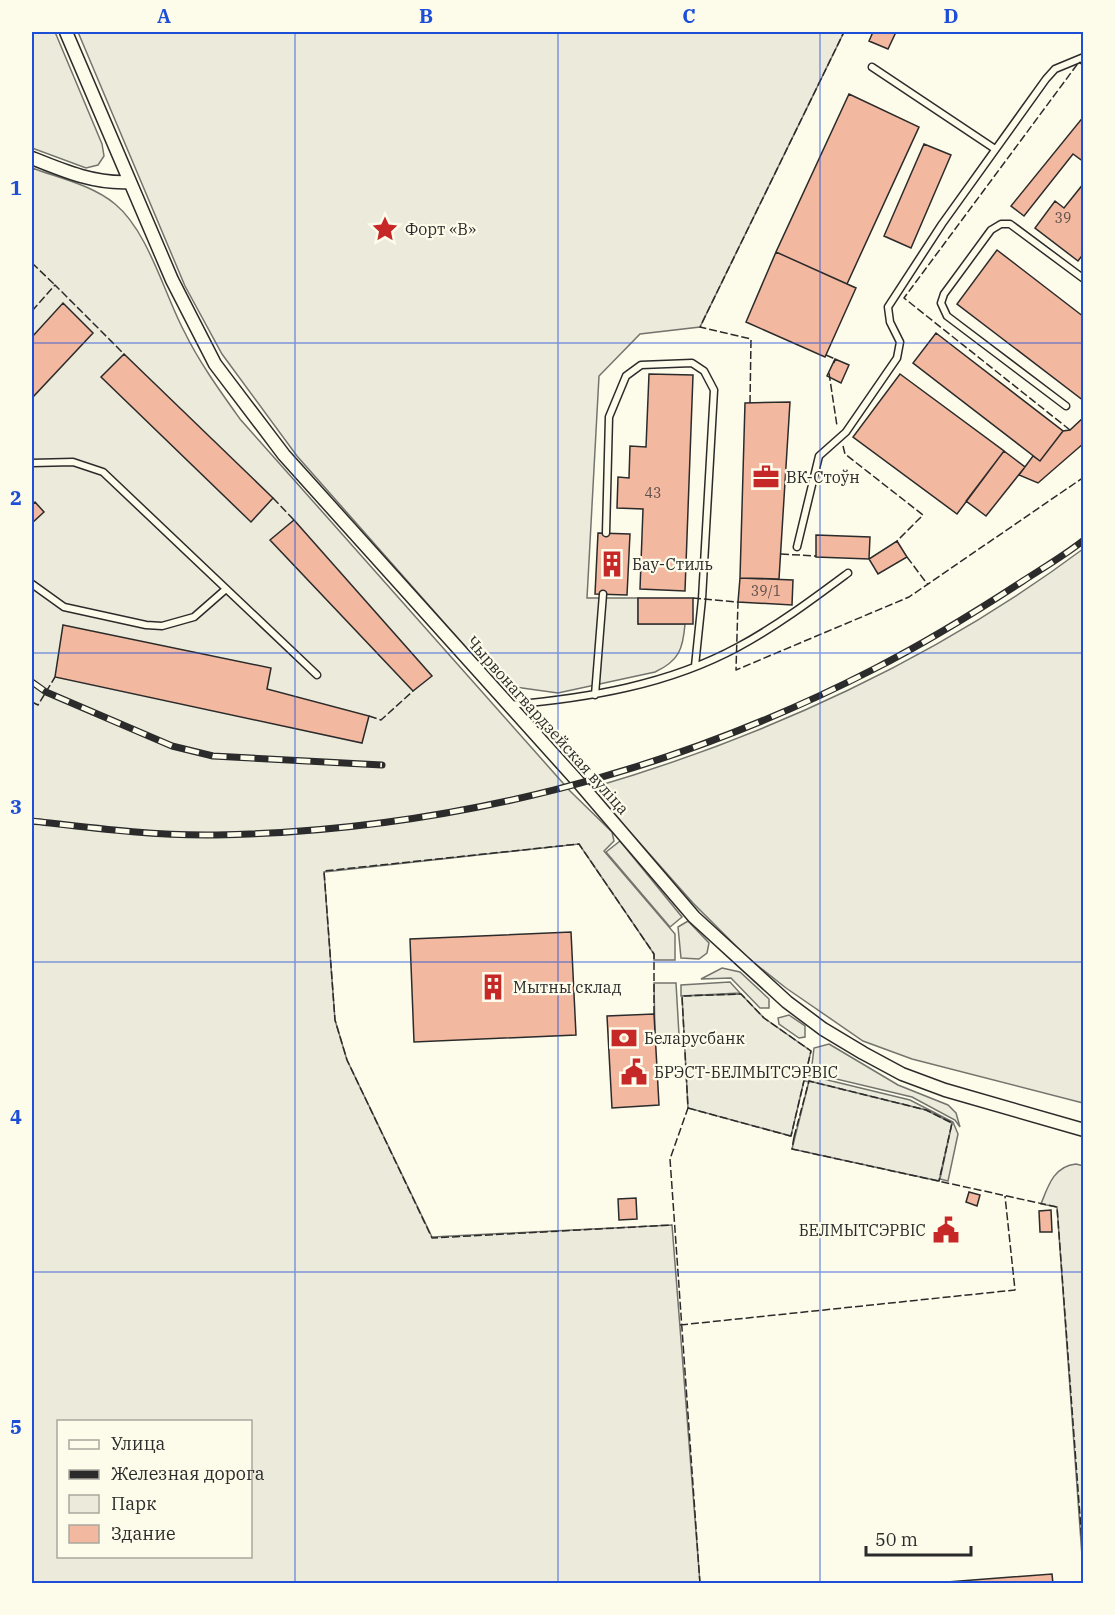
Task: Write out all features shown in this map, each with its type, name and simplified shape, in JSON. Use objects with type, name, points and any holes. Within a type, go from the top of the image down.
[{"type":"street","name":"Чырвонагвардзейская вуліца","points":[[66,32],[194,326],[215,364],[284,455],[509,705],[694,917],[755,975],[823,1029],[902,1074],[988,1103],[1083,1130]]},
{"type":"street","points":[[32,158],[84,177],[116,183],[130,182]]},
{"type":"lane","points":[[797,547],[819,456],[846,432],[897,357],[900,342],[890,322],[888,307],[909,272],[995,148],[1055,69],[1083,57]]},
{"type":"lane","points":[[872,67],[995,148]]},
{"type":"lane","points":[[1066,406],[947,316],[941,303],[944,294],[991,230],[1001,224],[1010,224],[1083,279]]},
{"type":"lane","points":[[606,533],[609,417],[626,376],[641,365],[692,363],[704,371],[714,390],[702,599],[695,666]]},
{"type":"lane","points":[[32,463],[74,462],[104,472],[317,675]]},
{"type":"lane","points":[[509,705],[626,689],[695,666],[737,648],[848,573]]},
{"type":"lane","points":[[32,584],[64,608],[146,625],[162,626],[194,617],[226,589]]},
{"type":"lane","points":[[595,695],[603,594]]},
{"type":"green space","points":[[32,32],[55,32],[102,144],[104,156],[98,165],[86,168],[32,148]]},
{"type":"green space","points":[[78,32],[844,32],[700,327],[640,334],[599,376],[587,598],[638,598],[638,624],[685,624],[681,647],[675,659],[655,672],[558,693],[515,687],[478,661],[297,456],[222,354],[185,286]]},
{"type":"green space","points":[[32,168],[106,197],[127,216],[146,246],[190,343],[240,419],[570,791],[612,832],[614,841],[604,851],[675,934],[675,960],[654,960],[654,954],[579,844],[324,872],[335,1020],[347,1060],[432,1237],[672,1225],[700,1583],[32,1583]]},
{"type":"green space","points":[[1083,549],[1083,1103],[912,1059],[863,1041],[786,988],[748,958],[693,903],[591,788],[656,768],[721,744],[785,719],[848,690],[969,625]]},
{"type":"green space","points":[[688,921],[709,943],[707,953],[699,959],[681,958],[678,927]]},
{"type":"green space","points":[[722,968],[740,972],[769,999],[769,1008],[760,1008],[731,978],[701,979]]},
{"type":"green space","points":[[730,982],[740,993],[681,996],[681,985]]},
{"type":"green space","points":[[654,983],[676,983],[679,1035],[655,1036]]},
{"type":"green space","points":[[789,1015],[805,1026],[805,1037],[799,1038],[779,1024],[778,1018]]},
{"type":"green space","points":[[829,1044],[898,1085],[948,1105],[956,1113],[960,1127],[955,1120],[912,1097],[811,1073],[814,1048]]},
{"type":"green space","points":[[807,1075],[910,1100],[953,1122],[958,1134],[948,1181],[940,1179],[952,1123],[926,1110],[805,1081]]},
{"type":"green space","points":[[1076,1164],[1084,1166],[1083,1570],[1057,1207],[1041,1204],[1049,1184],[1057,1173]]},
{"type":"shaded area","points":[[620,841],[682,917],[670,927],[606,852]]},
{"type":"shaded area","points":[[741,994],[764,1018],[811,1051],[791,1136],[688,1108],[682,996]]},
{"type":"shaded area","points":[[809,1081],[926,1110],[952,1123],[939,1181],[792,1149]]},
{"type":"building","points":[[873,32],[896,32],[888,49],[869,41]]},
{"type":"building","points":[[849,94],[919,127],[847,284],[776,252]]},
{"type":"building","points":[[1084,116],[1084,162],[1073,154],[1024,216],[1011,206]]},
{"type":"building","points":[[924,144],[951,155],[911,248],[884,236]]},
{"type":"building","points":[[1084,183],[1084,253],[1078,261],[1035,228],[1055,201],[1064,208]]},
{"type":"building","points":[[997,250],[1084,317],[1084,401],[957,304]]},
{"type":"building","points":[[776,252],[856,288],[825,357],[746,322]]},
{"type":"building","points":[[63,303],[93,333],[32,398],[32,337]]},
{"type":"building","points":[[936,333],[1063,431],[1040,461],[913,363]]},
{"type":"building","points":[[124,354],[273,498],[251,522],[101,377]]},
{"type":"building","points":[[835,359],[849,365],[841,383],[827,376]]},
{"type":"building","points":[[649,374],[693,375],[685,591],[640,589],[643,509],[617,508],[618,477],[629,478],[630,446],[646,447]]},
{"type":"building","points":[[900,374],[1004,451],[957,514],[853,437]]},
{"type":"building","points":[[790,402],[779,579],[740,578],[745,403]]},
{"type":"building","points":[[1084,417],[1084,443],[1038,483],[1019,475],[1033,456],[1040,461],[1063,431],[1070,430]]},
{"type":"building","points":[[1004,451],[1025,467],[986,516],[966,501]]},
{"type":"building","points":[[35,502],[44,512],[32,523],[32,505]]},
{"type":"building","points":[[294,520],[432,676],[413,691],[270,540]]},
{"type":"building","name":"Бау-Стиль","points":[[598,533],[630,534],[627,595],[595,594]]},
{"type":"building","points":[[816,535],[870,537],[869,559],[816,557]]},
{"type":"building","points":[[897,541],[907,557],[878,574],[869,559]]},
{"type":"building","points":[[740,578],[793,580],[792,605],[738,602]]},
{"type":"building","points":[[638,598],[693,598],[693,624],[638,624]]},
{"type":"building","points":[[63,625],[271,668],[267,689],[369,716],[362,743],[55,677]]},
{"type":"building","name":"Мытны склад","points":[[571,932],[576,1035],[414,1042],[410,939]]},
{"type":"building","name":"БРЭСТ-БЕЛМЫТСЭРВІС","points":[[654,1014],[659,1105],[612,1108],[607,1016]]},
{"type":"building","points":[[969,1192],[980,1195],[977,1206],[966,1202]]},
{"type":"building","points":[[636,1198],[637,1219],[619,1220],[618,1199]]},
{"type":"building","points":[[1051,1210],[1052,1232],[1040,1232],[1039,1211]]},
{"type":"building","points":[[1052,1574],[1053,1584],[921,1584]]},
{"type":"railway","points":[[32,821],[170,834],[216,835],[302,831],[387,822],[471,808],[554,790],[637,767],[717,739],[797,706],[874,669],[931,638],[1005,593],[1084,540]]},
{"type":"railway","points":[[32,682],[46,692],[172,746],[213,756],[382,765]]},
{"type":"fence","points":[[750,403],[751,339],[700,327],[844,32]]},
{"type":"fence","points":[[1070,430],[904,298],[1079,62],[1084,66]]},
{"type":"fence","points":[[32,263],[55,285]]},
{"type":"fence","points":[[32,311],[55,285],[124,354]]},
{"type":"fence","points":[[826,355],[835,359],[834,363]]},
{"type":"fence","points":[[829,373],[837,426]]},
{"type":"fence","points":[[843,446],[845,454],[923,515],[897,541]]},
{"type":"fence","points":[[693,598],[738,602],[736,670],[909,597],[1084,477]]},
{"type":"fence","points":[[273,498],[294,520]]},
{"type":"fence","points":[[781,554],[816,556]]},
{"type":"fence","points":[[907,557],[928,585]]},
{"type":"fence","points":[[32,702],[38,705],[55,677]]},
{"type":"fence","points":[[369,716],[381,720],[413,691]]},
{"type":"fence","points":[[654,1014],[654,954],[579,844],[324,871],[335,1020],[347,1060],[432,1238],[672,1225]]},
{"type":"fence","points":[[700,1584],[670,1159],[688,1108],[682,996],[741,994],[764,1018],[811,1051],[791,1136]]},
{"type":"fence","points":[[794,1137],[809,1081],[926,1110],[952,1123],[939,1181]]},
{"type":"fence","points":[[688,1108],[794,1137],[792,1149],[1057,1207],[1084,1570]]},
{"type":"fence","points":[[680,1325],[1015,1290],[1005,1196]]},
{"type":"place","name":"Форт «В»","points":[[385,229]]},
{"type":"place","name":"ВК-Стоўн","points":[[766,477]]},
{"type":"place","name":"Бау-Стиль","points":[[612,564]]},
{"type":"place","name":"Мытны склад","points":[[493,987]]},
{"type":"place","name":"Беларусбанк","points":[[624,1038]]},
{"type":"place","name":"БРЭСТ-БЕЛМЫТСЭРВІС","points":[[634,1072]]},
{"type":"place","name":"БЕЛМЫТСЭРВІС","points":[[946,1230]]}]
